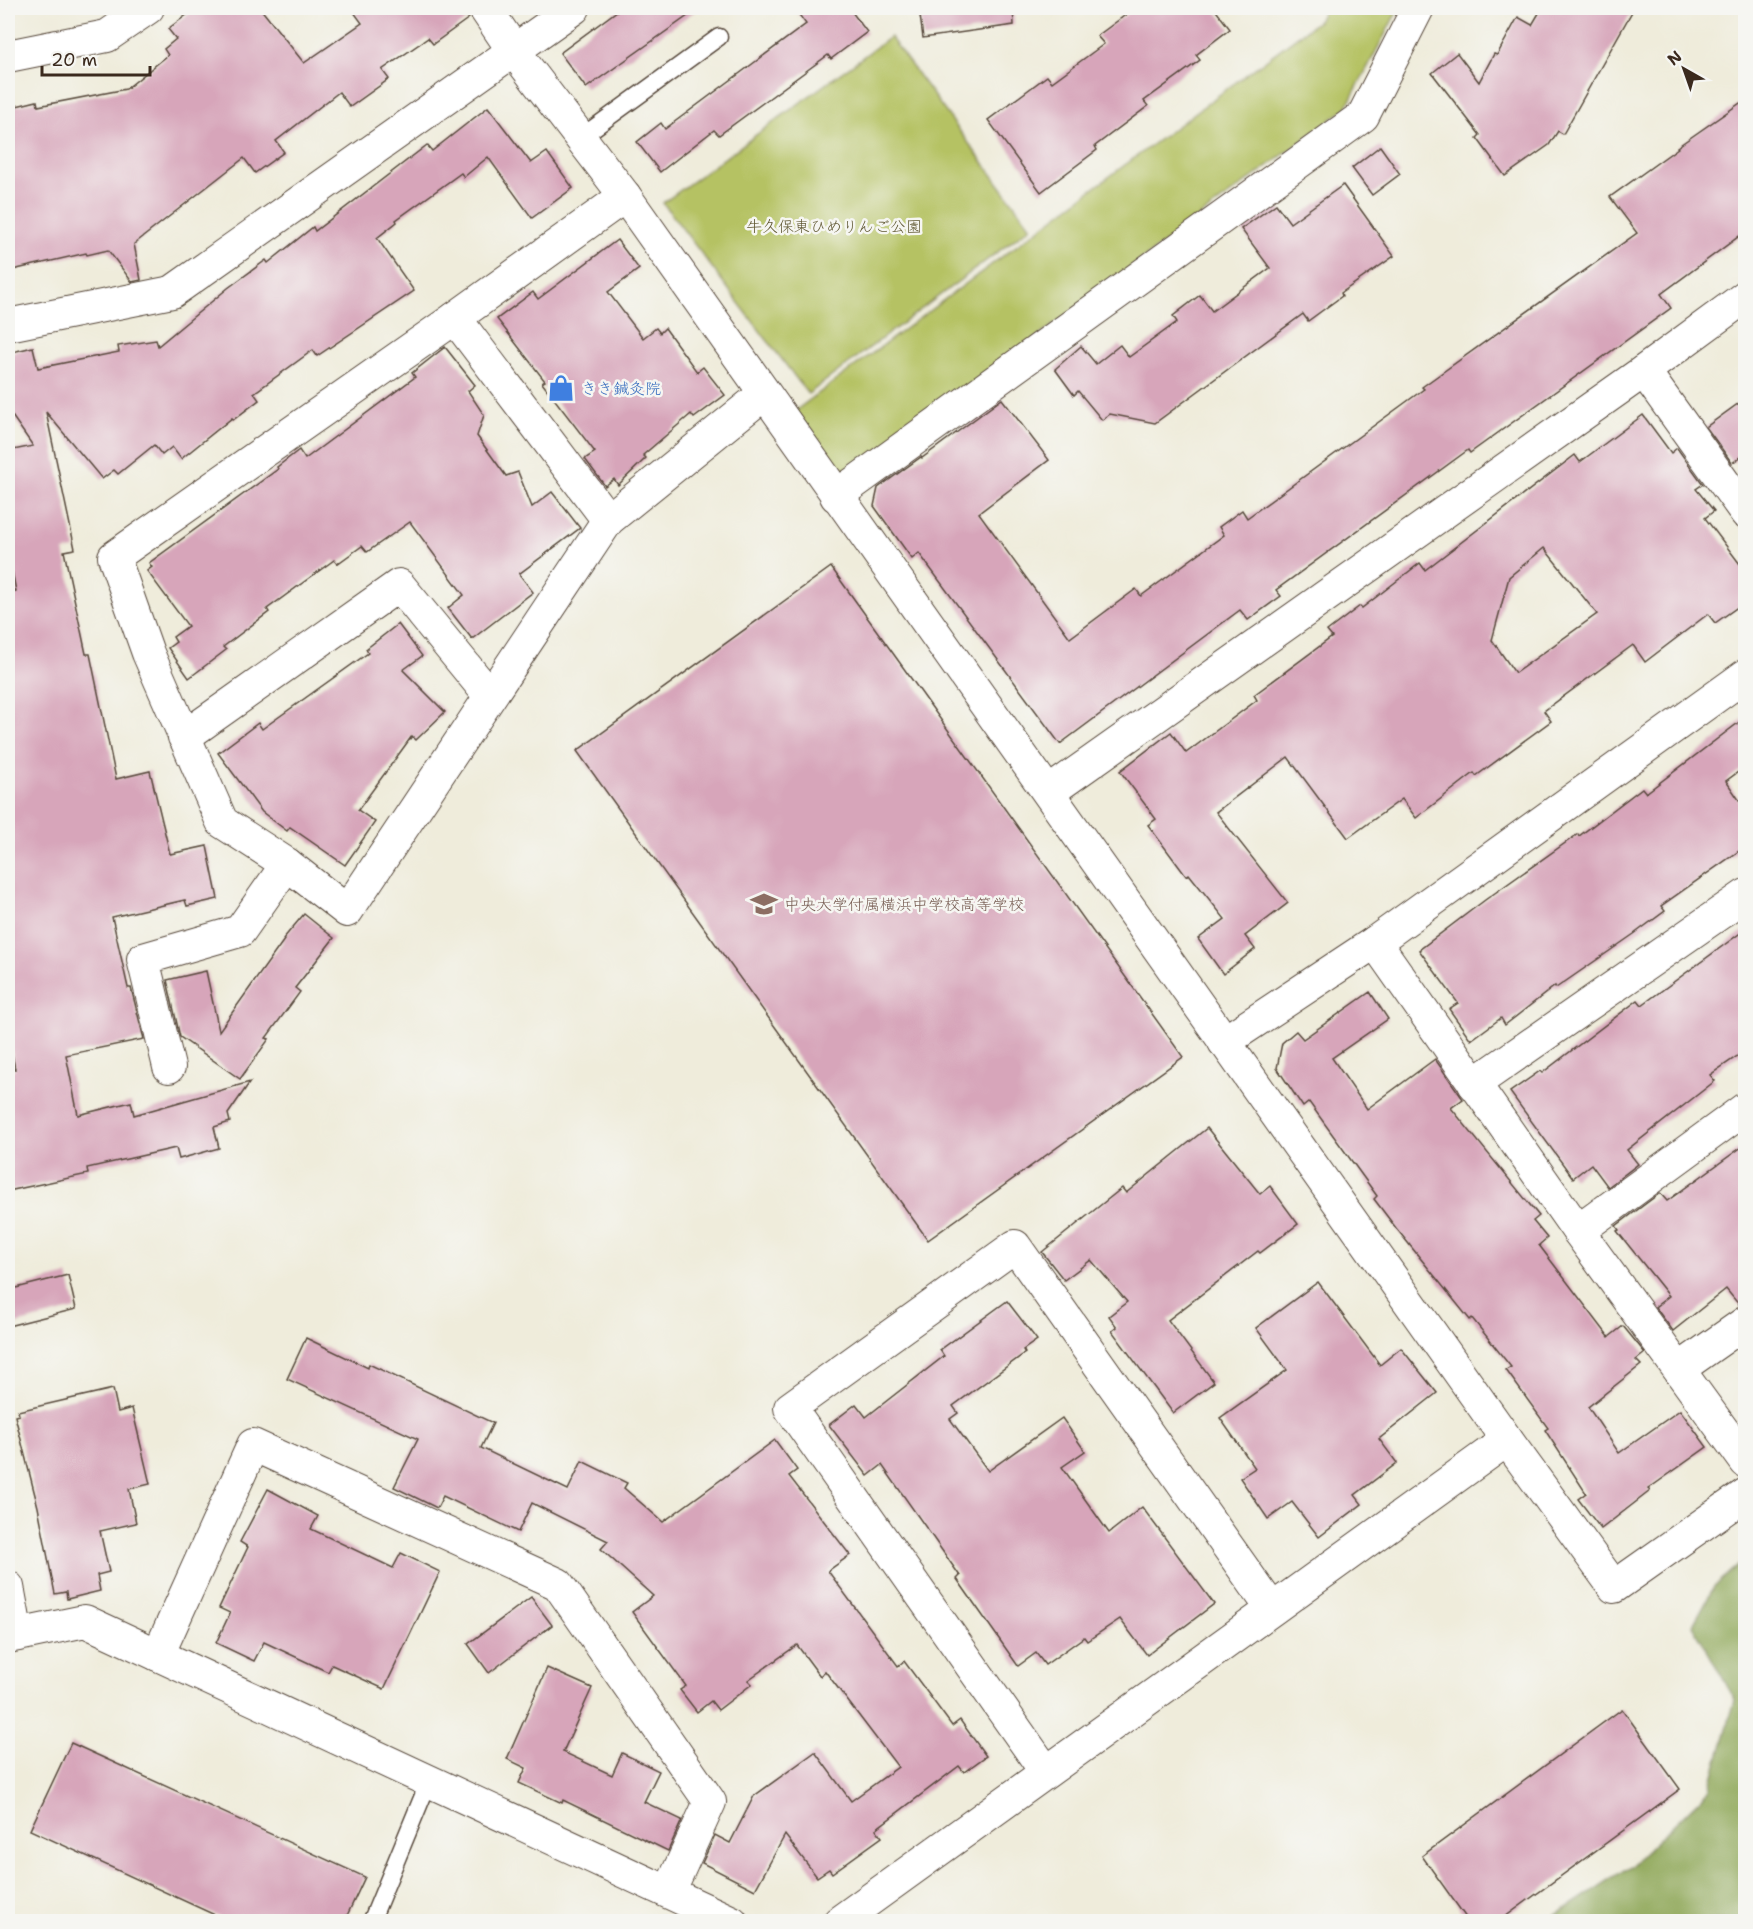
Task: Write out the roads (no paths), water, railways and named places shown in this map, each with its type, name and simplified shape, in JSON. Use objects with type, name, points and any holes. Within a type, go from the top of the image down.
[{"type":"street","points":[[8,56],[107,36],[148,8]]},
{"type":"street","points":[[484,8],[625,196],[1224,1042],[1614,1587],[1746,1494]]},
{"type":"street","points":[[8,325],[172,292],[574,8]]},
{"type":"street","points":[[836,496],[1364,116],[1418,8]]},
{"type":"street","points":[[625,196],[114,557],[148,653],[222,822],[287,864],[347,911],[608,520],[764,394]]},
{"type":"street","points":[[1049,792],[1644,371],[1746,296]]},
{"type":"street","points":[[455,318],[608,520]]},
{"type":"street","points":[[1644,371],[1746,513]]},
{"type":"street","points":[[184,738],[399,585],[490,696]]},
{"type":"street","points":[[1224,1042],[1375,942],[1746,675]]},
{"type":"street","points":[[169,1067],[142,959],[240,931],[287,864]]},
{"type":"street","points":[[1474,1084],[1746,895]]},
{"type":"street","points":[[1375,942],[1578,1232],[1746,1462]]},
{"type":"street","points":[[1578,1232],[1746,1108]]},
{"type":"street","points":[[1046,1772],[790,1408],[809,1394],[1015,1246],[1272,1609]]},
{"type":"street","points":[[1679,1369],[1746,1322]]},
{"type":"street","points":[[839,1922],[1508,1440]]},
{"type":"street","points":[[158,1655],[253,1445],[558,1584],[710,1802],[669,1892]]},
{"type":"street","points":[[8,1587],[12,1636],[85,1621],[732,1922]]},
{"type":"lane","points":[[580,138],[720,37]]},
{"type":"lane","points":[[371,1922],[429,1781]]},
{"type":"place","name":"きき鍼灸院","points":[[561,388]]},
{"type":"place","name":"中央大学付属横浜中学校高等学校","points":[[764,904]]},
{"type":"park label","name":"牛久保東ひめりんご公園","points":[[834,226]]}]
